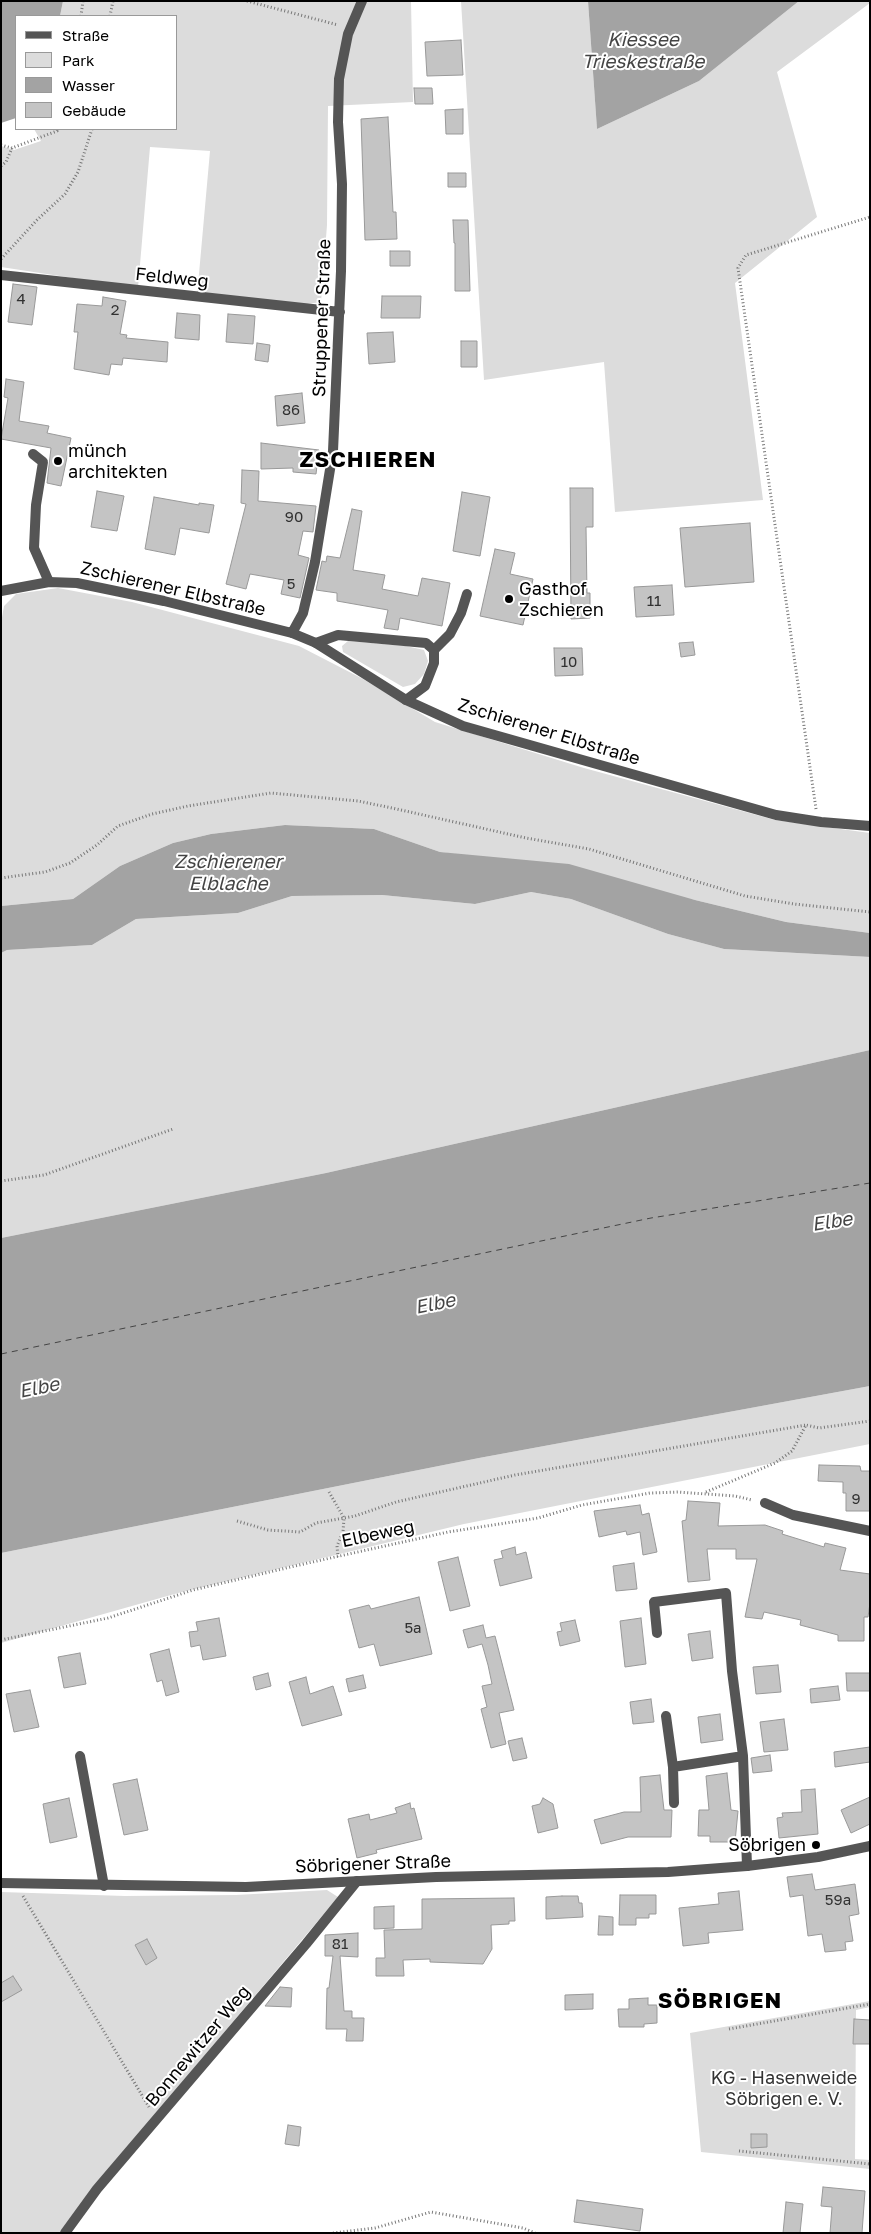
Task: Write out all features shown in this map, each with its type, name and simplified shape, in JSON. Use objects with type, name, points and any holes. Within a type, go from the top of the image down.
[{"type":"street","name":"Struppener Straße","points":[[292,633],[303,613],[313,571],[333,451],[340,312],[342,184],[338,122],[338,79],[348,34],[362,1]]},
{"type":"street","name":"Feldweg","points":[[1,275],[340,312]]},
{"type":"street","points":[[33,454],[43,462],[36,505],[34,548],[49,582]]},
{"type":"street","name":"Zschierener Elbstraße","points":[[1,591],[49,582],[77,583],[123,592],[292,633],[316,643],[406,700],[463,726],[524,745],[776,815],[820,822],[870,826]]},
{"type":"street","points":[[406,700],[425,686],[434,663],[434,650],[450,634],[467,594]]},
{"type":"street","points":[[316,643],[338,635],[426,643],[434,650]]},
{"type":"street","points":[[765,1503],[793,1515],[870,1531]]},
{"type":"street","points":[[657,1634],[654,1602],[726,1593],[732,1672],[742,1756],[747,1866]]},
{"type":"street","points":[[666,1716],[673,1767],[674,1803]]},
{"type":"street","points":[[80,1756],[104,1886]]},
{"type":"street","points":[[673,1767],[742,1756]]},
{"type":"street","name":"Söbrigener Straße","points":[[1,1884],[246,1887],[436,1877],[590,1875],[747,1866],[818,1857],[870,1846]]},
{"type":"street","name":"Bonnewitzer Weg","points":[[65,2233],[97,2189],[306,1944],[357,1881]]},
{"type":"path","points":[[81,15],[83,1]]},
{"type":"path","points":[[110,15],[113,1]]},
{"type":"path","points":[[247,1],[336,23],[348,34]]},
{"type":"path","points":[[1,145],[12,148],[58,130]]},
{"type":"path","points":[[1,259],[37,220],[65,194],[78,172],[92,130]]},
{"type":"path","points":[[1,166],[6,162],[12,148]]},
{"type":"path","points":[[820,822],[815,802],[738,268],[746,255],[870,217]]},
{"type":"path","points":[[1,878],[45,872],[70,863],[97,845],[118,826],[152,814],[188,806],[271,793],[358,801],[516,836],[589,849],[744,896],[794,904],[870,912]]},
{"type":"path","points":[[1,1182],[44,1174],[173,1128]]},
{"type":"path","points":[[237,1520],[268,1530],[300,1532],[316,1524],[344,1518],[396,1502],[514,1475],[806,1425],[819,1428],[870,1421]]},
{"type":"path","points":[[706,1493],[775,1463],[792,1451],[806,1425]]},
{"type":"path","points":[[329,1492],[344,1518],[343,1532],[337,1546],[338,1556]]},
{"type":"path","name":"Elbeweg","points":[[1,1640],[108,1618],[193,1590],[338,1556],[448,1532],[538,1518],[582,1506],[650,1493],[706,1493],[735,1496],[765,1503]]},
{"type":"path","points":[[16,1885],[157,2119]]},
{"type":"path","points":[[729,2030],[870,2004]]},
{"type":"path","points":[[739,2151],[870,2164]]},
{"type":"path","points":[[333,2233],[375,2228],[431,2212],[523,2228],[535,2233]]},
{"type":"green space","points":[[63,1],[411,1],[413,102],[328,106],[327,225],[321,302],[307,304],[197,296],[210,151],[150,147],[138,288],[1,267],[1,146],[14,150],[41,141],[35,130],[178,130],[178,15],[60,15]]},
{"type":"green space","points":[[461,1],[588,1],[597,129],[699,81],[799,1],[870,1],[870,3],[777,72],[817,217],[735,283],[763,500],[615,512],[604,362],[484,380]]},
{"type":"green space","points":[[58,588],[132,602],[299,646],[363,679],[435,722],[584,768],[775,820],[870,833],[870,933],[786,922],[695,900],[479,857],[440,852],[374,829],[285,825],[211,834],[173,843],[120,866],[73,899],[1,906],[1,623],[4,606],[16,594]]},
{"type":"green space","points":[[348,641],[406,646],[424,650],[428,661],[424,674],[415,684],[403,687],[343,652],[342,646]]},
{"type":"green space","points":[[531,892],[571,899],[668,934],[724,949],[870,957],[870,1050],[326,1173],[1,1238],[1,953],[7,950],[92,945],[136,919],[238,913],[292,896],[382,895],[475,904]]},
{"type":"green space","points":[[870,1386],[870,1444],[464,1524],[178,1593],[1,1643],[1,1553],[479,1458]]},
{"type":"green space","points":[[327,1890],[338,1897],[94,2187],[59,2233],[1,2233],[1,1892],[125,1896],[236,1895]]},
{"type":"green space","name":"KG - Hasenweide Söbrigen e. V.","points":[[870,2001],[870,2007],[856,2010],[855,2159],[870,2160],[870,2169],[701,2152],[690,2033]]},
{"type":"water","points":[[1,1],[63,1],[60,15],[15,15],[15,118],[1,123]]},
{"type":"water","name":"Kiessee Trieskestraße","points":[[588,1],[799,1],[699,81],[597,129]]},
{"type":"water","name":"Zschierener Elblache","points":[[285,825],[374,829],[440,852],[569,864],[695,900],[786,922],[870,933],[870,957],[724,949],[668,934],[571,899],[531,892],[475,904],[382,895],[292,896],[238,913],[136,919],[92,945],[7,950],[1,953],[1,906],[73,899],[120,866],[173,843],[211,834]]},
{"type":"water","name":"Elbe","points":[[870,1050],[870,1386],[479,1458],[1,1553],[1,1238],[326,1173]]},
{"type":"building","points":[[461,40],[463,75],[427,76],[425,42]]},
{"type":"building","points":[[414,88],[432,88],[433,104],[415,104]]},
{"type":"building","points":[[463,109],[463,134],[446,134],[445,110]]},
{"type":"building","points":[[388,117],[393,212],[396,212],[397,239],[365,240],[361,119]]},
{"type":"building","points":[[448,173],[466,173],[466,187],[448,187]]},
{"type":"building","points":[[453,220],[468,220],[470,291],[455,291]]},
{"type":"building","points":[[390,251],[410,251],[410,266],[390,266]]},
{"type":"building","points":[[13,284],[37,287],[32,325],[8,322]]},
{"type":"building","points":[[382,296],[421,296],[420,318],[381,318]]},
{"type":"building","points":[[103,297],[126,301],[120,334],[127,335],[126,338],[168,342],[167,362],[123,358],[122,365],[111,364],[109,375],[74,369],[78,332],[74,332],[77,304],[102,306]]},
{"type":"building","points":[[177,313],[200,315],[199,340],[175,338]]},
{"type":"building","points":[[228,314],[255,316],[253,344],[226,342]]},
{"type":"building","points":[[393,332],[395,362],[369,364],[367,333]]},
{"type":"building","points":[[461,341],[477,341],[477,367],[461,367]]},
{"type":"building","points":[[257,343],[270,345],[268,362],[255,360]]},
{"type":"building","points":[[6,379],[24,382],[19,421],[49,426],[47,433],[71,438],[61,486],[47,483],[51,448],[1,439],[8,398],[4,397]]},
{"type":"building","points":[[302,393],[305,423],[277,426],[275,396]]},
{"type":"building","points":[[261,443],[319,450],[316,474],[293,472],[293,468],[261,469]]},
{"type":"building","points":[[242,470],[259,471],[258,501],[316,506],[313,532],[303,531],[298,555],[309,558],[300,598],[281,594],[284,580],[250,574],[246,589],[226,584],[246,504],[241,503]]},
{"type":"building","points":[[570,488],[593,488],[593,527],[586,527],[587,593],[590,593],[590,618],[571,619]]},
{"type":"building","points":[[97,491],[124,496],[117,531],[91,527]]},
{"type":"building","points":[[462,492],[490,497],[480,556],[453,551]]},
{"type":"building","points":[[154,497],[199,505],[199,503],[214,505],[209,533],[180,528],[175,555],[145,549]]},
{"type":"building","points":[[352,509],[362,511],[353,570],[385,575],[382,589],[418,596],[422,578],[450,583],[442,626],[400,618],[398,630],[384,628],[388,610],[337,601],[337,593],[316,590],[322,561],[326,562],[327,556],[340,558]]},
{"type":"building","points":[[750,523],[754,582],[685,587],[680,528]]},
{"type":"building","points":[[495,549],[515,553],[510,574],[533,579],[523,625],[480,616]]},
{"type":"building","points":[[672,585],[674,615],[636,617],[634,587]]},
{"type":"building","points":[[693,642],[695,655],[681,657],[679,643]]},
{"type":"building","points":[[554,648],[582,648],[583,675],[555,676]]},
{"type":"building","points":[[819,1465],[860,1466],[861,1471],[870,1471],[870,1511],[846,1511],[846,1493],[843,1493],[843,1482],[818,1481]]},
{"type":"building","points":[[688,1501],[720,1503],[718,1526],[765,1525],[783,1531],[782,1534],[824,1547],[825,1543],[846,1548],[840,1570],[870,1574],[870,1603],[868,1617],[864,1617],[864,1641],[838,1641],[838,1635],[800,1625],[801,1620],[764,1612],[762,1619],[745,1617],[757,1559],[736,1559],[736,1549],[707,1549],[710,1580],[688,1582],[682,1521],[686,1520]]},
{"type":"building","points":[[640,1505],[642,1515],[649,1513],[657,1552],[643,1555],[640,1532],[627,1535],[626,1531],[599,1537],[594,1511]]},
{"type":"building","points":[[515,1547],[516,1555],[526,1552],[532,1578],[500,1586],[494,1560],[503,1558],[501,1551]]},
{"type":"building","points":[[458,1557],[470,1606],[450,1611],[438,1562]]},
{"type":"building","points":[[634,1563],[637,1589],[616,1591],[613,1566]]},
{"type":"building","points":[[419,1597],[432,1654],[380,1666],[374,1644],[359,1648],[349,1610],[369,1605],[371,1609]]},
{"type":"building","points":[[219,1618],[226,1656],[203,1660],[200,1645],[191,1647],[189,1632],[198,1631],[196,1622]]},
{"type":"building","points":[[641,1618],[646,1664],[625,1667],[620,1621]]},
{"type":"building","points":[[575,1620],[580,1641],[560,1646],[557,1632],[562,1631],[560,1623]]},
{"type":"building","points":[[483,1625],[486,1638],[495,1636],[514,1710],[499,1713],[506,1744],[491,1748],[481,1709],[487,1707],[482,1686],[492,1684],[488,1665],[482,1644],[468,1648],[463,1630]]},
{"type":"building","points":[[710,1631],[713,1658],[692,1661],[688,1634]]},
{"type":"building","points":[[169,1649],[179,1692],[166,1696],[162,1680],[157,1682],[150,1654]]},
{"type":"building","points":[[80,1653],[86,1684],[64,1688],[58,1657]]},
{"type":"building","points":[[778,1665],[781,1692],[756,1694],[753,1667]]},
{"type":"building","points":[[268,1673],[271,1686],[256,1690],[253,1677]]},
{"type":"building","points":[[846,1673],[870,1673],[870,1691],[847,1691]]},
{"type":"building","points":[[363,1675],[366,1688],[349,1692],[346,1679]]},
{"type":"building","points":[[306,1677],[310,1694],[333,1686],[342,1715],[302,1726],[289,1682]]},
{"type":"building","points":[[838,1686],[840,1700],[811,1703],[810,1689]]},
{"type":"building","points":[[30,1690],[39,1727],[14,1732],[6,1694]]},
{"type":"building","points":[[651,1699],[654,1722],[633,1724],[630,1702]]},
{"type":"building","points":[[720,1714],[723,1740],[701,1743],[698,1717]]},
{"type":"building","points":[[784,1719],[788,1750],[764,1752],[760,1722]]},
{"type":"building","points":[[522,1738],[527,1758],[513,1761],[508,1741]]},
{"type":"building","points":[[870,1747],[870,1762],[835,1767],[834,1752]]},
{"type":"building","points":[[770,1755],[772,1771],[753,1773],[751,1758]]},
{"type":"building","points":[[727,1773],[731,1810],[738,1811],[735,1842],[710,1842],[710,1836],[698,1836],[699,1810],[709,1810],[706,1776]]},
{"type":"building","points":[[660,1775],[664,1810],[672,1810],[671,1837],[628,1837],[601,1844],[594,1820],[624,1812],[641,1812],[640,1777]]},
{"type":"building","points":[[137,1779],[148,1830],[124,1835],[113,1784]]},
{"type":"building","points":[[815,1789],[818,1834],[779,1838],[777,1818],[783,1817],[782,1813],[802,1812],[801,1790]]},
{"type":"building","points":[[870,1797],[870,1824],[851,1833],[841,1810]]},
{"type":"building","points":[[69,1798],[77,1837],[50,1843],[43,1804]]},
{"type":"building","points":[[543,1798],[553,1804],[558,1828],[538,1833],[532,1806],[540,1804]]},
{"type":"building","points":[[410,1803],[411,1809],[414,1808],[422,1839],[376,1850],[377,1853],[357,1858],[348,1819],[369,1814],[370,1820],[397,1813],[395,1808]]},
{"type":"building","points":[[812,1874],[815,1890],[855,1884],[859,1914],[849,1916],[853,1941],[845,1942],[846,1950],[825,1952],[822,1934],[808,1936],[803,1895],[790,1897],[787,1877]]},
{"type":"building","points":[[739,1891],[743,1930],[708,1933],[709,1943],[683,1946],[679,1908],[719,1904],[718,1893]]},
{"type":"building","points":[[620,1895],[656,1895],[656,1914],[649,1914],[649,1918],[636,1918],[636,1925],[619,1925]]},
{"type":"building","points":[[578,1896],[579,1903],[582,1903],[583,1917],[546,1919],[546,1897]]},
{"type":"building","points":[[514,1898],[515,1921],[509,1921],[509,1924],[491,1925],[492,1949],[483,1964],[430,1962],[430,1959],[403,1960],[404,1976],[376,1976],[376,1958],[385,1958],[384,1930],[422,1929],[422,1899]]},
{"type":"building","points":[[394,1906],[394,1928],[374,1929],[374,1907]]},
{"type":"building","points":[[599,1916],[613,1917],[613,1935],[598,1935]]},
{"type":"building","points":[[358,1933],[358,1957],[340,1956],[344,2011],[352,2011],[352,2018],[364,2018],[363,2041],[346,2041],[347,2029],[326,2029],[327,1988],[329,1988],[333,1956],[325,1956],[325,1935]]},
{"type":"building","points":[[147,1939],[157,1958],[146,1965],[135,1945]]},
{"type":"building","points":[[13,1976],[22,1990],[1,2002],[1,1983]]},
{"type":"building","points":[[280,1987],[292,1988],[291,2007],[265,2006]]},
{"type":"building","points":[[593,1994],[593,2009],[565,2010],[565,1995]]},
{"type":"building","points":[[648,1998],[648,2005],[657,2005],[657,2023],[644,2024],[644,2027],[619,2027],[618,2009],[629,2009],[629,1999]]},
{"type":"building","points":[[854,2019],[870,2020],[870,2044],[853,2044]]},
{"type":"building","points":[[288,2125],[301,2127],[299,2146],[285,2144]]},
{"type":"building","points":[[751,2134],[767,2134],[767,2147],[751,2148]]},
{"type":"building","points":[[823,2187],[865,2191],[862,2233],[830,2233],[832,2207],[821,2206]]},
{"type":"building","points":[[577,2200],[643,2209],[640,2231],[574,2222]]},
{"type":"building","points":[[786,2202],[803,2204],[800,2233],[783,2233]]},
{"type":"ferry route","points":[[1,1354],[651,1218],[870,1183]]},
{"type":"place","name":"münch architekten","points":[[58,461]]},
{"type":"place","name":"Gasthof Zschieren","points":[[509,599]]},
{"type":"place","name":"Söbrigen","points":[[816,1845]]},
{"type":"district","name":"ZSCHIEREN","points":[[368,460]]},
{"type":"district","name":"SÖBRIGEN","points":[[720,2001]]}]
